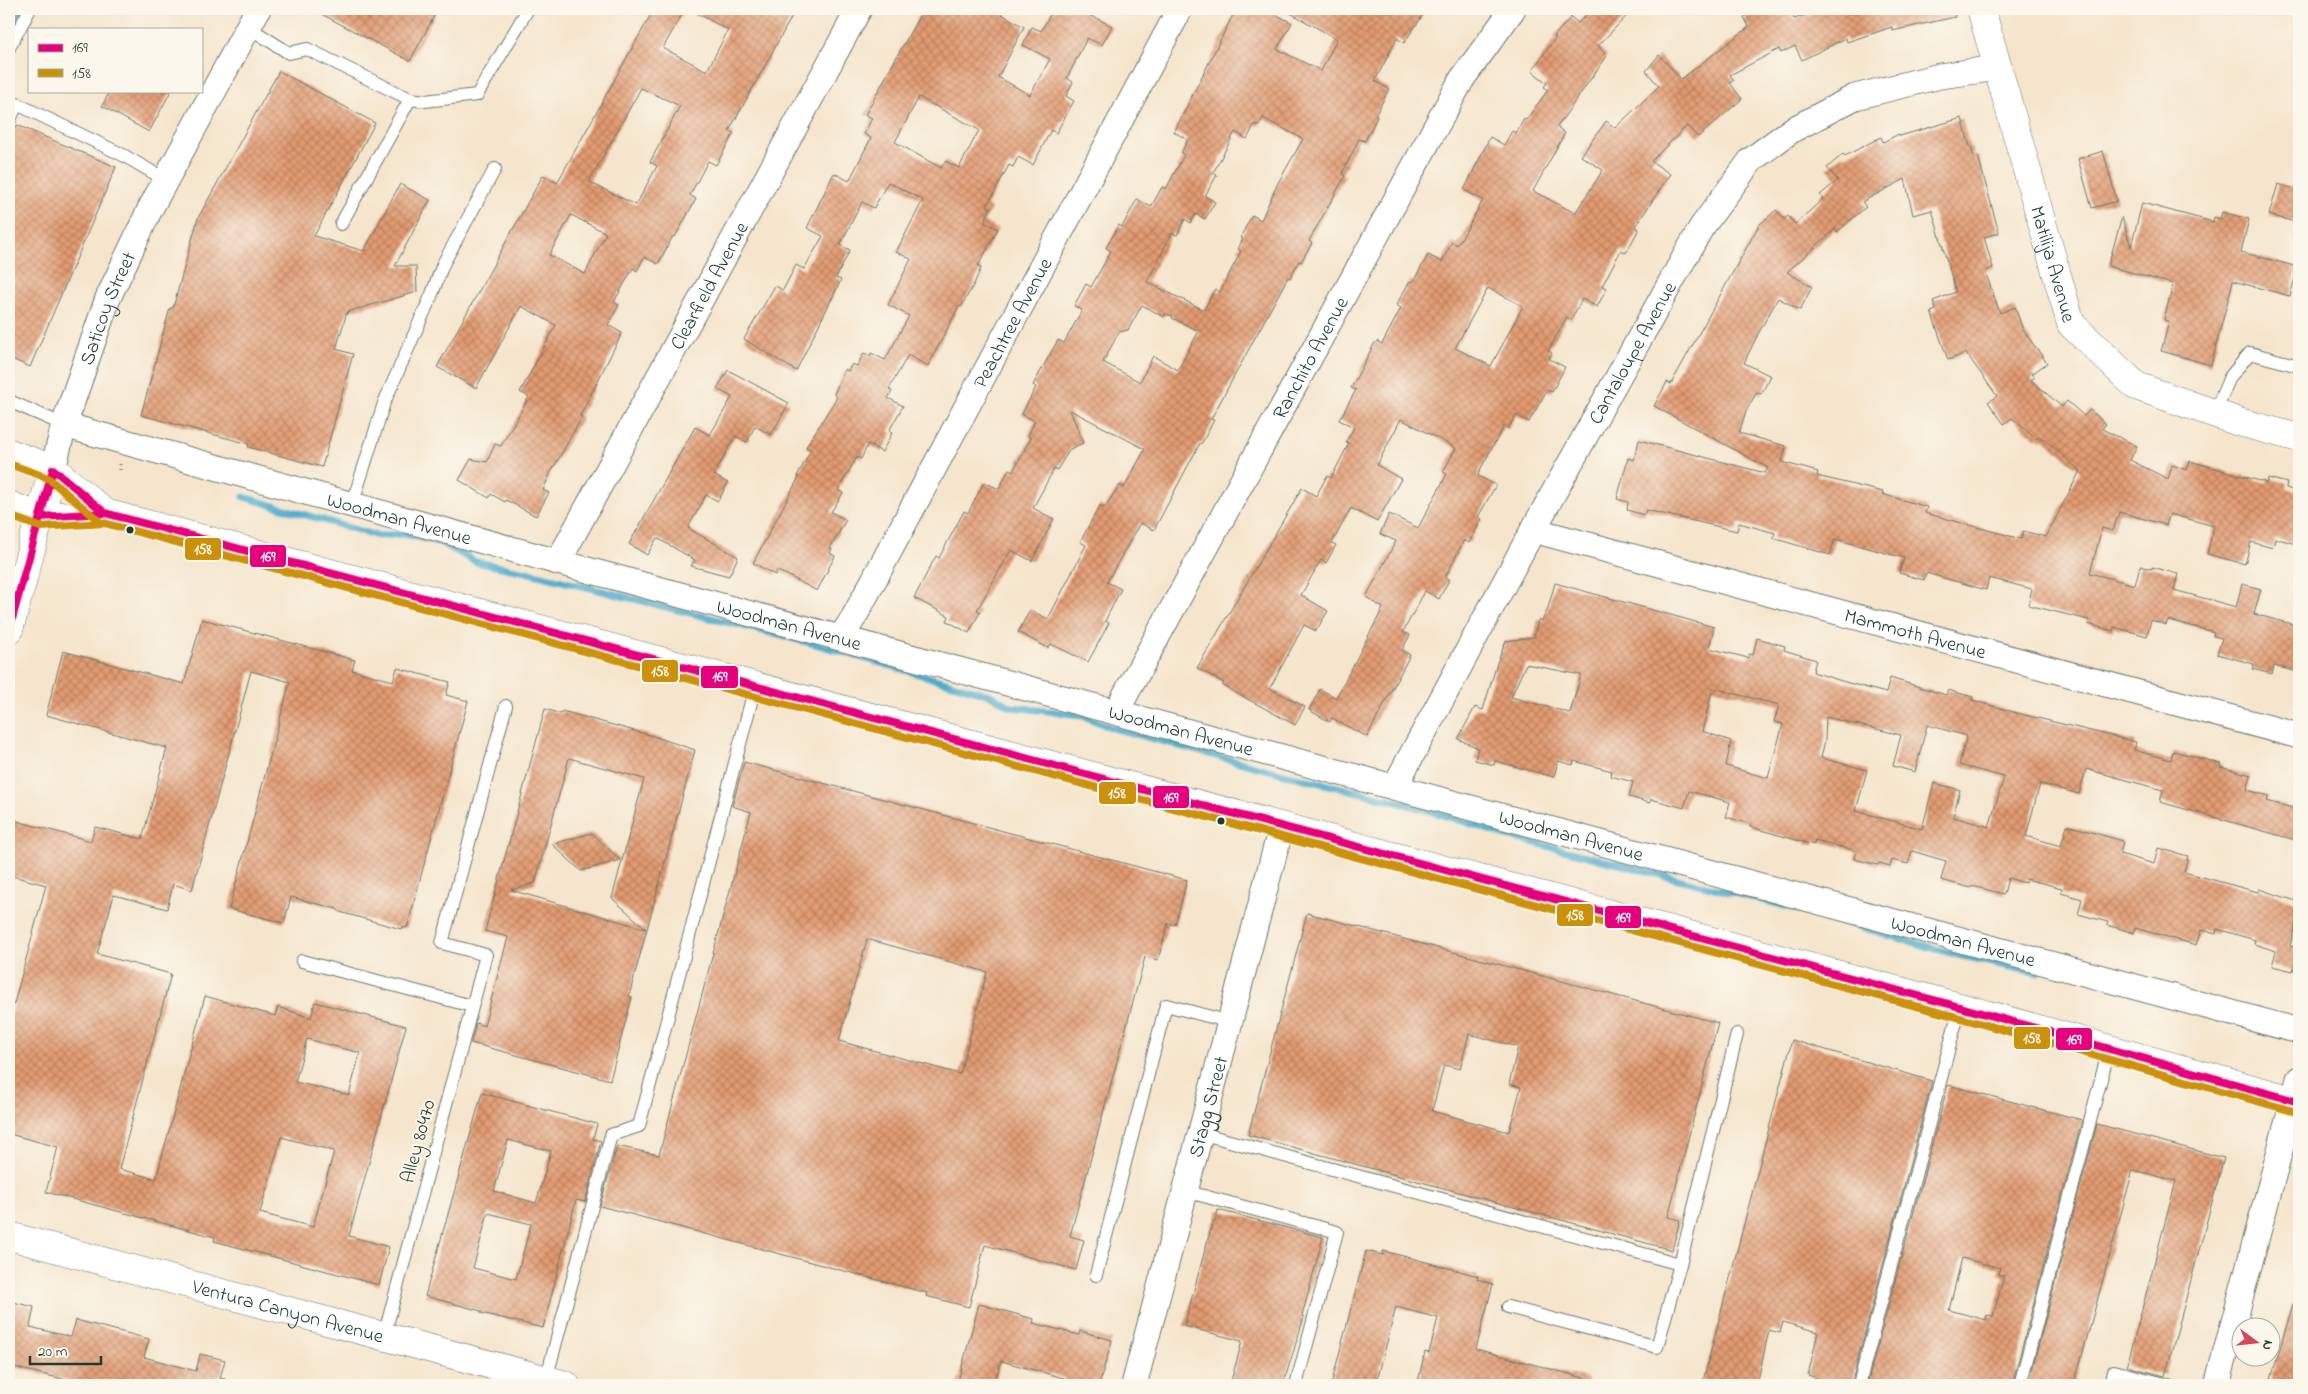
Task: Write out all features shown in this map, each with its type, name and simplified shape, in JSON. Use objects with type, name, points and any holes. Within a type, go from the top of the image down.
[{"type":"main road","name":"Matilija Avenue","points":[[1981,9],[2071,324],[2136,386],[2214,414],[2299,438]]},
{"type":"main road","points":[[9,453],[53,469],[105,513]]},
{"type":"main road","name":"Saticoy Street","points":[[11,614],[53,469]]},
{"type":"main road","points":[[9,505],[40,517],[105,513],[2109,1048],[2297,1094]]},
{"type":"main road","name":"Ventura Canyon Avenue","points":[[9,1236],[556,1383]]},
{"type":"street","name":"Clearfield Avenue","points":[[558,562],[859,9]]},
{"type":"street","name":"Peachtree Avenue","points":[[841,637],[854,617],[1180,9]]},
{"type":"street","name":"Ranchito Avenue","points":[[1116,712],[1462,80],[1512,9]]},
{"type":"street","name":"Saticoy Street","points":[[53,469],[64,425],[108,298],[166,180],[253,18]]},
{"type":"street","name":"Cantaloupe Avenue","points":[[1395,786],[1533,530],[1700,228],[1751,160],[1792,130],[1855,97],[1940,76],[1997,68]]},
{"type":"street","name":"Woodman Avenue","points":[[64,425],[558,562],[2299,1031]]},
{"type":"street","name":"Mammoth Avenue","points":[[1533,530],[2299,736]]},
{"type":"street","name":"Stagg Street","points":[[1134,1385],[1281,828]]},
{"type":"street","points":[[2217,1385],[2297,1094]]},
{"type":"lane","points":[[9,48],[30,9]]},
{"type":"lane","points":[[253,18],[289,53],[306,49],[410,99],[425,101],[477,95],[528,9]]},
{"type":"lane","points":[[340,224],[410,99]]},
{"type":"lane","points":[[9,122],[17,104],[123,155],[166,180]]},
{"type":"lane","points":[[352,505],[384,404],[432,294],[443,264],[495,169]]},
{"type":"lane","points":[[2214,414],[2230,377],[2250,353],[2299,366]]},
{"type":"lane","points":[[9,401],[64,425]]},
{"type":"lane","points":[[556,1383],[611,1135],[639,1126],[755,687]]},
{"type":"lane","name":"Alley 80470","points":[[384,1336],[486,955],[442,943],[506,706]]},
{"type":"lane","points":[[302,962],[472,1006]]},
{"type":"lane","points":[[1096,1275],[1166,1005],[1230,1022]]},
{"type":"lane","points":[[1859,1385],[1960,1007]]},
{"type":"lane","points":[[1508,1307],[1657,1347],[1680,1264],[1737,1034]]},
{"type":"lane","points":[[2020,1385],[2109,1048]]},
{"type":"lane","points":[[1200,1133],[1680,1264]]},
{"type":"lane","points":[[1185,1191],[1337,1232],[1296,1385]]},
{"type":"lane","points":[[2111,1385],[2114,1370],[2169,1385]]},
{"type":"water","points":[[9,9],[25,9],[9,40]]},
{"type":"building","points":[[312,9],[438,9],[410,61]]},
{"type":"building","points":[[654,9],[685,9],[663,48],[707,71],[728,30],[689,9],[796,9],[729,131],[734,133],[716,165],[708,161],[690,195],[696,199],[675,237],[673,236],[658,264],[644,257],[637,271],[633,268],[614,302],[619,305],[608,325],[622,333],[580,416],[582,417],[550,474],[543,490],[549,493],[536,516],[491,494],[489,498],[459,480],[471,459],[487,462],[495,444],[501,446],[529,397],[520,392],[556,325],[521,306],[476,388],[437,367],[543,175],[557,183]],"holes":[[[641,88],[680,106],[650,162],[657,166],[636,205],[589,182]],[[571,215],[606,233],[585,274],[549,255]]]},
{"type":"building","points":[[923,9],[993,9],[1024,27],[998,77],[1030,95],[1050,59],[1023,45],[1032,27],[1041,31],[1053,9],[1077,9],[1112,26],[1102,45],[1087,38],[1067,78],[1073,82],[1066,96],[1074,101],[1056,133],[1051,130],[1033,165],[1018,157],[1013,167],[1009,165],[987,206],[991,208],[984,222],[998,229],[978,266],[981,268],[974,284],[961,307],[959,306],[928,366],[908,355],[889,389],[892,391],[888,398],[903,406],[889,431],[892,433],[882,452],[868,444],[861,459],[857,457],[838,490],[843,493],[831,512],[846,520],[830,548],[832,549],[830,553],[835,556],[817,591],[787,575],[777,571],[775,575],[753,563],[799,477],[797,476],[811,450],[806,447],[837,397],[834,394],[845,369],[848,371],[852,364],[857,366],[864,353],[870,356],[871,353],[885,360],[909,316],[888,305],[911,259],[896,252],[923,200],[888,182],[874,208],[862,202],[840,245],[850,250],[836,278],[841,280],[796,371],[744,339],[775,286],[783,290],[796,265],[804,269],[823,236],[807,228],[834,173],[849,181],[871,138],[864,134],[872,118],[865,115]],"holes":[[[919,97],[979,130],[959,168],[945,161],[941,168],[895,142]]]},
{"type":"building","points":[[1236,9],[1266,9],[1292,23],[1277,49],[1321,71],[1337,39],[1283,9],[1427,9],[1404,43],[1397,38],[1375,81],[1389,89],[1375,116],[1377,117],[1365,141],[1359,139],[1342,174],[1345,176],[1309,241],[1312,243],[1290,278],[1288,277],[1211,419],[1214,420],[1202,443],[1200,443],[1154,530],[1140,523],[1107,582],[1121,589],[1105,621],[1109,623],[1088,662],[1051,644],[1048,648],[1018,632],[1030,610],[1048,619],[1086,545],[1080,542],[1100,505],[1104,508],[1120,485],[1124,488],[1145,449],[1070,410],[1083,443],[1070,449],[1057,470],[1054,469],[1033,508],[1054,519],[1032,561],[1011,550],[977,610],[980,612],[969,633],[947,621],[949,616],[914,598],[936,556],[939,558],[964,511],[968,513],[984,482],[999,489],[1009,469],[1013,471],[1031,438],[1028,436],[1035,421],[1022,414],[1036,387],[1033,385],[1058,340],[1064,343],[1082,310],[1074,306],[1086,284],[1091,287],[1111,251],[1106,248],[1119,225],[1122,227],[1137,199],[1151,207],[1162,187],[1166,189],[1184,155],[1181,153],[1188,140],[1174,132]],"holes":[[[1263,118],[1303,139],[1278,183],[1261,220],[1252,215],[1240,238],[1243,239],[1238,249],[1241,251],[1220,292],[1215,289],[1204,310],[1147,282],[1172,233],[1177,235],[1185,219],[1191,223],[1196,214],[1205,219],[1215,202],[1205,196],[1217,175],[1213,173],[1235,132],[1247,139],[1255,124],[1259,126]],[[1142,305],[1164,317],[1165,314],[1173,316],[1172,318],[1199,331],[1178,370],[1153,356],[1140,382],[1103,362],[1119,332],[1128,330]]]},
{"type":"building","points":[[1592,9],[1633,9],[1598,46],[1607,56],[1557,127],[1565,133],[1533,191],[1575,213],[1603,170],[1581,156],[1606,121],[1615,128],[1659,86],[1646,71],[1659,55],[1681,79],[1749,27],[1744,17],[1759,9],[1789,9],[1794,19],[1824,9],[1954,9],[1955,17],[1892,31],[1892,27],[1847,42],[1846,38],[1802,60],[1795,46],[1781,53],[1779,49],[1730,75],[1734,80],[1730,83],[1742,99],[1698,137],[1687,126],[1651,161],[1670,174],[1635,227],[1639,229],[1626,253],[1621,250],[1602,286],[1607,288],[1597,307],[1582,299],[1571,320],[1567,317],[1548,351],[1552,353],[1549,359],[1565,367],[1552,392],[1547,390],[1529,422],[1516,415],[1508,429],[1504,426],[1480,470],[1478,476],[1496,485],[1478,517],[1482,519],[1469,543],[1464,540],[1445,578],[1449,580],[1439,599],[1425,591],[1403,632],[1410,635],[1402,650],[1410,655],[1367,737],[1332,718],[1330,722],[1309,710],[1320,689],[1336,698],[1383,608],[1366,597],[1396,541],[1380,534],[1389,514],[1418,528],[1447,474],[1443,472],[1456,448],[1401,419],[1377,465],[1401,479],[1377,522],[1351,508],[1332,543],[1336,545],[1326,563],[1321,560],[1301,595],[1328,611],[1316,631],[1304,625],[1270,688],[1305,707],[1295,725],[1222,685],[1224,683],[1197,668],[1302,488],[1316,496],[1327,476],[1331,478],[1349,443],[1346,442],[1354,427],[1339,420],[1356,390],[1351,388],[1374,344],[1377,341],[1382,344],[1401,308],[1396,305],[1410,281],[1413,282],[1428,255],[1442,262],[1452,242],[1457,245],[1463,236],[1483,200],[1464,190],[1490,137],[1504,145],[1512,131],[1516,133],[1524,119],[1526,120],[1548,90],[1544,87],[1547,83],[1532,71],[1556,37],[1554,36],[1571,17],[1578,23]],"holes":[[[1488,288],[1523,306],[1491,366],[1455,348]]]},
{"type":"building","points":[[279,71],[375,123],[314,236],[364,251],[400,184],[430,200],[395,266],[416,266],[417,292],[347,312],[336,349],[353,354],[322,467],[248,447],[249,444],[141,415],[170,308],[173,308],[198,218]]},
{"type":"building","points":[[109,92],[170,92],[149,132],[102,106]]},
{"type":"building","points":[[1962,118],[1974,157],[1978,156],[1999,233],[1984,237],[1993,268],[1985,271],[2000,313],[2015,307],[2023,330],[2047,363],[2032,374],[2035,377],[2031,380],[2062,407],[2067,401],[2084,416],[2090,410],[2106,424],[2102,429],[2137,446],[2130,460],[2168,479],[2172,465],[2187,470],[2190,461],[2267,483],[2268,478],[2287,483],[2286,488],[2299,492],[2299,545],[2275,538],[2273,548],[2251,542],[2245,564],[2207,554],[2214,526],[2170,514],[2166,525],[2119,512],[2113,531],[2102,528],[2090,573],[2135,585],[2140,566],[2152,569],[2152,567],[2178,574],[2174,590],[2236,607],[2242,584],[2261,589],[2254,614],[2299,626],[2299,672],[2274,666],[2272,674],[2252,669],[2254,664],[2217,654],[2222,638],[2213,636],[2214,632],[2168,620],[2166,625],[2151,620],[2147,636],[2114,627],[2113,631],[2088,624],[2089,620],[2028,605],[2032,589],[1989,578],[1986,590],[1926,573],[1924,580],[1899,573],[1904,558],[1835,539],[1830,555],[1773,538],[1775,533],[1739,523],[1737,531],[1646,510],[1644,515],[1627,510],[1628,502],[1617,499],[1628,458],[1634,460],[1639,440],[1765,473],[1768,468],[1654,406],[1667,382],[1671,384],[1759,225],[1776,210],[1784,219],[1788,216],[1795,224],[1823,199],[1820,195],[1838,180],[1827,168],[1843,154],[1845,156],[1881,137],[1883,142],[1899,134],[1900,136]],"holes":[[[1905,179],[1913,215],[1932,210],[1956,292],[1933,301],[1936,310],[1931,312],[1948,360],[1966,353],[1997,396],[1988,402],[2004,424],[2012,418],[2036,439],[2038,437],[2042,440],[2043,438],[2080,471],[2046,537],[2023,531],[2021,539],[1925,513],[1927,507],[1882,494],[1883,492],[1817,476],[1818,472],[1782,462],[1786,446],[1739,433],[1746,411],[1757,392],[1761,394],[1771,376],[1744,363],[1758,334],[1778,298],[1800,310],[1812,287],[1787,272],[1835,229],[1837,232],[1866,207],[1862,202]]]},
{"type":"building","points":[[17,125],[116,167],[30,367],[9,358],[9,136]]},
{"type":"building","points":[[2103,151],[2117,201],[2092,208],[2078,159]]},
{"type":"building","points":[[2278,184],[2299,190],[2299,223],[2269,215]]},
{"type":"building","points":[[2142,203],[2213,222],[2214,217],[2220,219],[2222,212],[2249,219],[2241,252],[2298,267],[2290,296],[2233,281],[2211,365],[2161,351],[2169,322],[2164,320],[2173,284],[2108,266],[2122,217],[2131,247]]},
{"type":"building","points":[[728,370],[789,403],[771,435],[755,426],[747,442],[735,436],[714,475],[728,483],[718,501],[706,495],[688,528],[738,557],[729,576],[691,566],[695,560],[657,538],[647,555],[629,544],[695,427],[710,435],[732,397],[717,389]]},
{"type":"building","points":[[1555,583],[1714,627],[1709,648],[1748,658],[1749,654],[1753,655],[1757,638],[1785,646],[1784,650],[1816,660],[1813,672],[1845,682],[1886,693],[1890,678],[1946,695],[1948,690],[1973,697],[1972,700],[2017,713],[2136,742],[2134,750],[2171,760],[2173,751],[2222,764],[2221,767],[2251,775],[2247,790],[2269,796],[2267,801],[2299,810],[2299,841],[2160,802],[2163,790],[2086,769],[2079,794],[2040,784],[2026,836],[2061,846],[2067,825],[2123,841],[2120,854],[2154,864],[2158,848],[2188,856],[2184,872],[2258,892],[2259,889],[2299,902],[2299,911],[2290,946],[2299,948],[2293,971],[2272,966],[2276,951],[2254,944],[2255,940],[2217,929],[2216,934],[2201,930],[2196,945],[2135,928],[2134,933],[2107,925],[2108,922],[2078,914],[2082,899],[2061,893],[2062,888],[2026,879],[2025,883],[2008,878],[2004,894],[1972,886],[1971,888],[1941,880],[1946,861],[1912,851],[1908,864],[1892,860],[1890,866],[1879,863],[1878,865],[1854,859],[1856,851],[1815,840],[1814,845],[1750,827],[1751,824],[1726,817],[1730,802],[1689,791],[1684,808],[1651,799],[1650,803],[1629,797],[1633,782],[1611,776],[1612,771],[1574,761],[1573,765],[1558,761],[1554,777],[1495,761],[1494,765],[1475,760],[1478,748],[1458,739],[1475,707],[1483,710],[1497,663],[1506,641],[1534,637],[1538,620],[1542,621]],"holes":[[[1526,664],[1581,675],[1570,713],[1511,697]],[[1713,688],[1779,705],[1774,722],[1783,724],[1768,778],[1726,766],[1731,741],[1702,731]],[[1826,717],[1901,735],[1893,766],[1915,772],[1927,725],[1967,736],[1959,765],[2004,777],[1989,827],[1953,817],[1960,790],[1934,783],[1922,829],[1856,811],[1867,770],[1821,758],[1825,740]]]},
{"type":"building","points":[[202,619],[355,660],[352,670],[393,681],[397,668],[450,682],[446,695],[468,701],[407,928],[402,927],[401,929],[291,897],[284,923],[229,909],[290,682],[251,671],[192,890],[173,884],[167,909],[114,895],[97,954],[171,974],[119,1169],[156,1179],[205,996],[275,1016],[278,1007],[311,1018],[315,1002],[406,1026],[349,1236],[389,1247],[379,1285],[214,1241],[215,1237],[46,1192],[58,1147],[9,1134],[9,1022],[46,885],[9,875],[9,819],[91,841],[95,827],[142,839],[167,748],[46,715],[63,651],[184,684]],"holes":[[[307,1039],[360,1053],[349,1095],[295,1082]],[[281,1137],[334,1151],[313,1227],[260,1213]]]},
{"type":"building","points":[[545,709],[561,714],[562,711],[653,736],[695,750],[629,996],[632,997],[610,1080],[471,1043],[476,1023],[484,1026],[508,937],[485,931]],"holes":[[[569,758],[644,779],[612,898],[646,929],[511,890],[535,883]]]},
{"type":"building","points":[[744,762],[1187,880],[1175,925],[1168,923],[1158,960],[1145,957],[1070,1236],[1084,1240],[1076,1270],[985,1245],[969,1307],[926,1296],[927,1293],[600,1206],[617,1146],[659,1155],[751,812],[732,806]],"holes":[[[867,939],[987,972],[960,1074],[839,1041]]]},
{"type":"building","points":[[592,833],[620,860],[581,871],[552,844]]},
{"type":"building","points":[[1307,913],[1718,1023],[1668,1217],[1680,1220],[1672,1250],[1248,1135]],"holes":[[[1469,1034],[1518,1047],[1509,1084],[1521,1087],[1509,1132],[1432,1111],[1444,1065],[1460,1069]]]},
{"type":"building","points":[[1792,1040],[1932,1081],[1851,1385],[1828,1385],[1829,1382],[1808,1375],[1818,1332],[1783,1322],[1780,1333],[1769,1330],[1757,1385],[1702,1385]]},
{"type":"building","points":[[1948,1085],[2082,1120],[2012,1385],[1867,1385]],"holes":[[[1962,1258],[2000,1268],[1998,1274],[2004,1276],[1993,1316],[1987,1315],[1986,1320],[1949,1310]]]},
{"type":"building","points":[[482,1093],[597,1124],[593,1139],[601,1141],[585,1202],[576,1200],[543,1328],[481,1313],[481,1311],[425,1296]],"holes":[[[508,1140],[551,1151],[536,1203],[494,1191]],[[488,1213],[531,1224],[516,1279],[473,1268]]]},
{"type":"building","points":[[2097,1124],[2224,1158],[2165,1376],[2127,1366],[2176,1181],[2133,1170],[2074,1385],[2028,1385]]},
{"type":"building","points":[[1218,1210],[1323,1237],[1302,1316],[1304,1317],[1283,1385],[1230,1385],[1242,1341],[1184,1326],[1213,1221],[1215,1222]]},
{"type":"building","points":[[1366,1251],[1383,1255],[1383,1251],[1415,1259],[1478,1276],[1477,1279],[1493,1284],[1476,1349],[1588,1379],[1588,1385],[1417,1385],[1425,1352],[1429,1353],[1438,1318],[1396,1307],[1376,1385],[1331,1385]]},
{"type":"building","points":[[9,1301],[34,1307],[30,1327],[71,1337],[76,1320],[149,1339],[144,1357],[196,1371],[200,1354],[225,1360],[220,1378],[225,1379],[224,1385],[87,1385],[9,1366]]},
{"type":"building","points":[[979,1304],[1034,1319],[1033,1323],[1079,1335],[1080,1331],[1112,1340],[1099,1385],[1062,1385],[1064,1378],[1001,1361],[994,1385],[957,1385]]},
{"type":"building","points":[[2293,1304],[2299,1305],[2299,1385],[2281,1385],[2270,1382],[2275,1366],[2280,1366],[2280,1348]]},
{"type":"waterway","points":[[244,497],[378,536],[404,534],[439,542],[476,562],[526,572],[815,644],[990,695],[1012,707],[1081,715],[1110,727],[1268,770],[1413,806],[1503,835],[1801,910],[1957,955],[2038,973]]},
{"type":"transit line","name":"158","points":[[9,464],[48,478],[99,521]]},
{"type":"transit line","name":"169","points":[[9,630],[53,469],[105,513]]},
{"type":"transit line","name":"169","points":[[40,517],[105,513],[1960,1007],[2299,1102]]},
{"type":"transit line","name":"158","points":[[9,516],[40,527],[104,523],[1957,1017],[2296,1112]]}]
